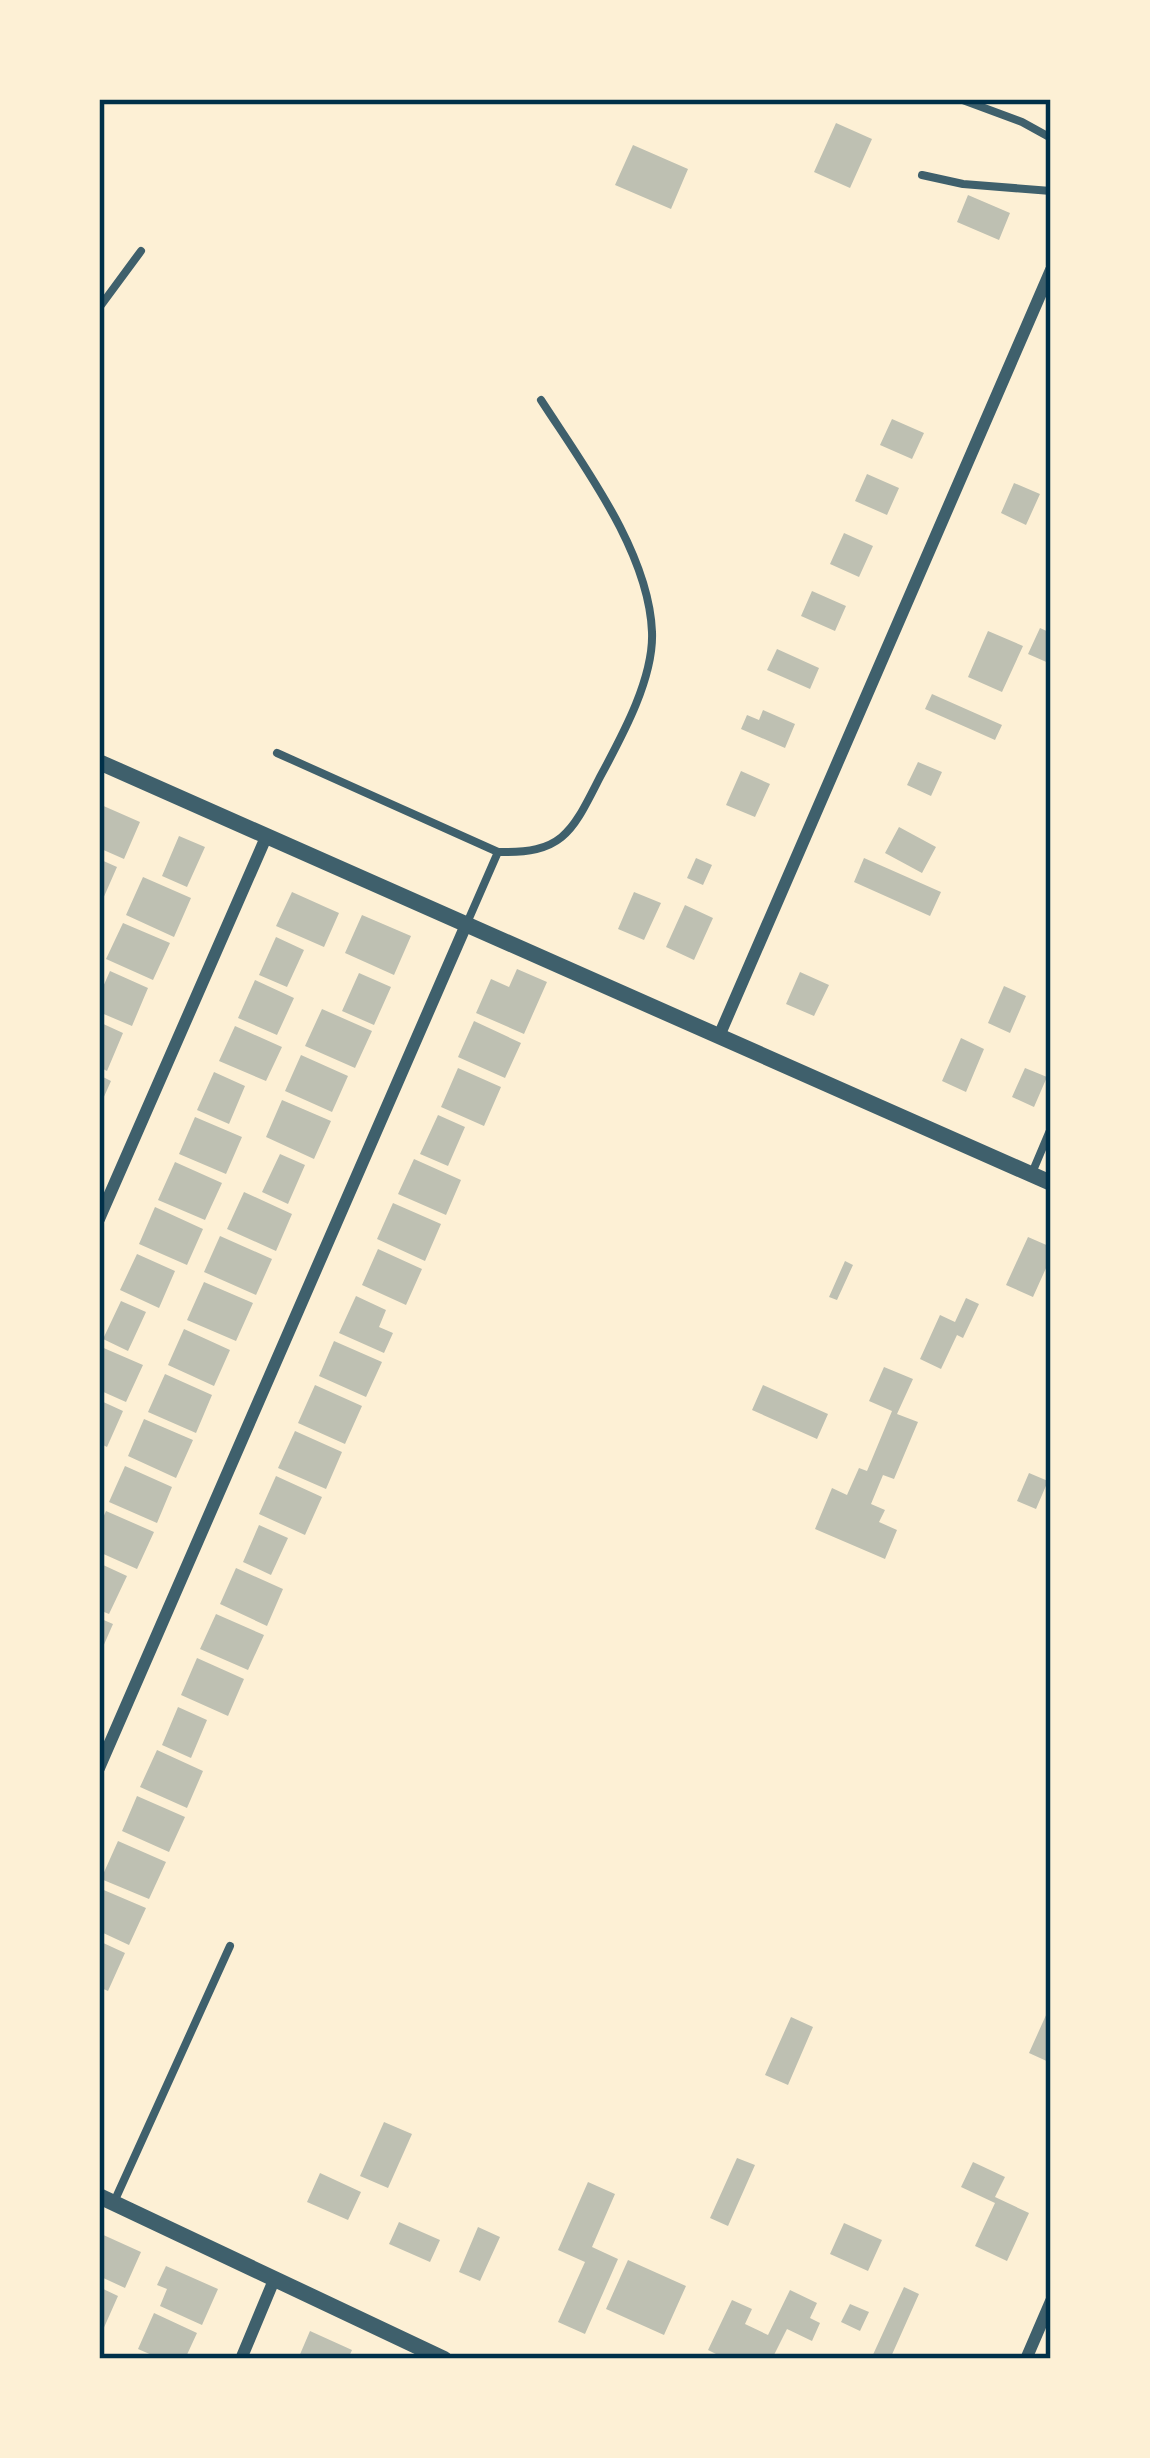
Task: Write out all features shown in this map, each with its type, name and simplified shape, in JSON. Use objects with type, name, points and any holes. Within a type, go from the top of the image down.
[{"type":"street","points":[[719,1036],[1051,270]]},
{"type":"street","points":[[99,762],[1051,1183]]},
{"type":"street","points":[[99,1219],[267,835]]},
{"type":"street","points":[[99,1768],[466,925]]},
{"type":"street","points":[[106,2200],[444,2359]]},
{"type":"street","points":[[241,2359],[274,2280]]},
{"type":"street","points":[[1026,2359],[1051,2302]]},
{"type":"lane","points":[[960,99],[1051,138]]},
{"type":"lane","points":[[922,175],[963,184],[1051,191]]},
{"type":"lane","points":[[99,308],[141,251]]},
{"type":"lane","points":[[277,753],[498,852],[527,853],[553,846],[574,827],[635,710],[652,635],[646,596],[621,531],[541,400]]},
{"type":"lane","points":[[466,925],[498,852]]},
{"type":"lane","points":[[1031,1174],[1051,1128]]},
{"type":"lane","points":[[106,2200],[230,1946]]},
{"type":"building","points":[[836,123],[872,139],[850,188],[814,172]]},
{"type":"building","points":[[633,145],[688,169],[671,209],[615,185]]},
{"type":"building","points":[[968,195],[1010,213],[999,240],[957,222]]},
{"type":"building","points":[[892,419],[924,433],[912,459],[880,445]]},
{"type":"building","points":[[867,474],[899,488],[887,515],[855,501]]},
{"type":"building","points":[[1014,483],[1040,494],[1026,525],[1001,513]]},
{"type":"building","points":[[844,533],[873,546],[859,577],[830,564]]},
{"type":"building","points":[[812,591],[846,606],[835,631],[801,616]]},
{"type":"building","points":[[1040,628],[1051,633],[1051,664],[1028,654]]},
{"type":"building","points":[[988,631],[1023,646],[1002,692],[968,677]]},
{"type":"building","points":[[777,649],[819,668],[810,689],[767,670]]},
{"type":"building","points":[[932,694],[1002,725],[995,740],[925,709]]},
{"type":"building","points":[[763,710],[795,724],[785,748],[741,729],[747,715],[759,720]]},
{"type":"building","points":[[918,762],[942,772],[931,796],[907,785]]},
{"type":"building","points":[[741,771],[770,784],[755,817],[726,805]]},
{"type":"building","points":[[99,804],[140,822],[124,859],[99,848]]},
{"type":"building","points":[[899,827],[936,847],[922,873],[885,853]]},
{"type":"building","points":[[179,836],[205,847],[187,887],[162,876]]},
{"type":"building","points":[[696,858],[712,865],[703,885],[687,878]]},
{"type":"building","points":[[864,858],[941,892],[930,916],[854,882]]},
{"type":"building","points":[[99,859],[117,867],[99,908]]},
{"type":"building","points":[[143,877],[191,898],[174,937],[126,915]]},
{"type":"building","points":[[292,892],[339,913],[324,947],[276,926]]},
{"type":"building","points":[[634,892],[661,903],[644,940],[618,929]]},
{"type":"building","points":[[685,905],[713,918],[694,960],[666,947]]},
{"type":"building","points":[[362,915],[411,936],[394,975],[345,953]]},
{"type":"building","points":[[123,923],[170,943],[153,980],[106,959]]},
{"type":"building","points":[[276,937],[304,950],[287,987],[259,975]]},
{"type":"building","points":[[517,969],[547,982],[524,1034],[476,1013],[491,979],[509,987]]},
{"type":"building","points":[[110,971],[148,988],[132,1026],[99,1012],[99,996]]},
{"type":"building","points":[[800,972],[829,985],[814,1016],[786,1004]]},
{"type":"building","points":[[359,973],[391,987],[374,1025],[342,1011]]},
{"type":"building","points":[[255,980],[294,998],[277,1035],[238,1018]]},
{"type":"building","points":[[1004,986],[1026,996],[1010,1033],[988,1023]]},
{"type":"building","points":[[322,1009],[372,1031],[355,1068],[305,1046]]},
{"type":"building","points":[[474,1021],[521,1043],[505,1078],[458,1057]]},
{"type":"building","points":[[99,1022],[123,1033],[107,1071],[99,1067]]},
{"type":"building","points":[[235,1026],[282,1047],[266,1081],[219,1061]]},
{"type":"building","points":[[961,1038],[984,1049],[966,1092],[942,1081]]},
{"type":"building","points":[[301,1055],[348,1076],[332,1112],[285,1091]]},
{"type":"building","points":[[458,1068],[501,1087],[484,1126],[441,1107]]},
{"type":"building","points":[[1025,1068],[1047,1077],[1034,1107],[1012,1097]]},
{"type":"building","points":[[214,1072],[245,1086],[229,1124],[197,1110]]},
{"type":"building","points":[[99,1075],[111,1081],[99,1108]]},
{"type":"building","points":[[282,1100],[331,1121],[314,1159],[266,1137]]},
{"type":"building","points":[[438,1115],[465,1127],[448,1166],[420,1154]]},
{"type":"building","points":[[195,1117],[242,1137],[226,1174],[179,1154]]},
{"type":"building","points":[[280,1154],[305,1165],[288,1204],[262,1192]]},
{"type":"building","points":[[414,1159],[461,1180],[446,1215],[398,1194]]},
{"type":"building","points":[[175,1162],[222,1183],[205,1220],[158,1200]]},
{"type":"building","points":[[244,1192],[292,1214],[276,1251],[227,1229]]},
{"type":"building","points":[[393,1203],[441,1224],[425,1261],[377,1239]]},
{"type":"building","points":[[155,1207],[203,1229],[187,1265],[139,1244]]},
{"type":"building","points":[[220,1236],[272,1259],[256,1295],[204,1272]]},
{"type":"building","points":[[1028,1237],[1051,1247],[1033,1297],[1006,1285]]},
{"type":"building","points":[[378,1249],[422,1269],[406,1305],[362,1285]]},
{"type":"building","points":[[137,1254],[175,1271],[159,1308],[120,1290]]},
{"type":"building","points":[[845,1261],[853,1265],[837,1300],[829,1297]]},
{"type":"building","points":[[204,1282],[253,1303],[236,1341],[187,1320]]},
{"type":"building","points":[[356,1296],[386,1310],[379,1327],[393,1333],[384,1353],[339,1333]]},
{"type":"building","points":[[966,1298],[979,1304],[941,1369],[920,1359],[940,1315],[955,1322]]},
{"type":"building","points":[[121,1301],[146,1312],[128,1351],[103,1339]]},
{"type":"building","points":[[184,1329],[230,1350],[214,1386],[168,1365]]},
{"type":"building","points":[[334,1341],[382,1362],[366,1397],[319,1376]]},
{"type":"building","points":[[99,1346],[143,1365],[126,1402],[99,1390]]},
{"type":"building","points":[[884,1367],[913,1379],[897,1414],[918,1422],[894,1479],[883,1475],[871,1504],[885,1510],[879,1522],[897,1530],[885,1559],[815,1529],[832,1488],[847,1495],[859,1468],[867,1471],[892,1411],[869,1401]]},
{"type":"building","points":[[165,1374],[212,1395],[196,1433],[148,1412]]},
{"type":"building","points":[[315,1385],[362,1406],[345,1444],[298,1423]]},
{"type":"building","points":[[763,1385],[828,1414],[817,1439],[752,1410]]},
{"type":"building","points":[[99,1400],[123,1411],[107,1447],[99,1443]]},
{"type":"building","points":[[144,1419],[193,1440],[176,1478],[128,1456]]},
{"type":"building","points":[[295,1431],[342,1452],[326,1489],[278,1468]]},
{"type":"building","points":[[125,1466],[172,1487],[157,1523],[109,1502]]},
{"type":"building","points":[[1029,1473],[1048,1481],[1036,1509],[1017,1501]]},
{"type":"building","points":[[276,1476],[322,1497],[305,1535],[259,1514]]},
{"type":"building","points":[[106,1511],[154,1532],[137,1569],[99,1552],[99,1527]]},
{"type":"building","points":[[259,1525],[288,1538],[271,1575],[243,1562]]},
{"type":"building","points":[[101,1564],[127,1576],[109,1614],[99,1610]]},
{"type":"building","points":[[236,1568],[283,1589],[267,1626],[220,1604]]},
{"type":"building","points":[[216,1614],[264,1635],[248,1670],[200,1649]]},
{"type":"building","points":[[99,1618],[113,1624],[99,1656]]},
{"type":"building","points":[[197,1658],[244,1679],[228,1716],[181,1695]]},
{"type":"building","points":[[178,1707],[207,1720],[191,1758],[162,1745]]},
{"type":"building","points":[[157,1750],[203,1771],[187,1808],[140,1787]]},
{"type":"building","points":[[137,1796],[185,1817],[169,1852],[122,1831]]},
{"type":"building","points":[[118,1841],[166,1862],[149,1899],[101,1879]]},
{"type":"building","points":[[99,1888],[146,1908],[129,1945],[99,1931]]},
{"type":"building","points":[[99,1941],[125,1953],[108,1991],[99,1987]]},
{"type":"building","points":[[1051,2004],[1051,2063],[1029,2053]]},
{"type":"building","points":[[791,2017],[813,2027],[788,2085],[765,2075]]},
{"type":"building","points":[[384,2122],[412,2134],[388,2188],[360,2176]]},
{"type":"building","points":[[737,2158],[755,2165],[728,2226],[710,2218]]},
{"type":"building","points":[[973,2162],[1005,2177],[995,2197],[1029,2213],[1007,2261],[975,2246],[995,2203],[961,2187]]},
{"type":"building","points":[[320,2173],[361,2192],[348,2220],[307,2202]]},
{"type":"building","points":[[588,2182],[615,2194],[592,2247],[618,2259],[585,2334],[558,2322],[585,2262],[558,2250]]},
{"type":"building","points":[[399,2222],[440,2240],[430,2262],[389,2244]]},
{"type":"building","points":[[844,2223],[882,2240],[868,2271],[830,2254]]},
{"type":"building","points":[[478,2227],[500,2237],[480,2281],[459,2272]]},
{"type":"building","points":[[99,2233],[141,2252],[125,2288],[99,2276]]},
{"type":"building","points":[[628,2260],[686,2286],[664,2335],[606,2309]]},
{"type":"building","points":[[166,2266],[218,2289],[202,2325],[160,2306],[167,2289],[157,2285]]},
{"type":"building","points":[[99,2287],[118,2296],[102,2332],[99,2330]]},
{"type":"building","points":[[904,2287],[919,2294],[890,2359],[871,2359]]},
{"type":"building","points":[[790,2290],[817,2303],[810,2318],[820,2323],[812,2341],[787,2329],[772,2359],[726,2359],[708,2350],[732,2300],[752,2309],[745,2324],[768,2335]]},
{"type":"building","points":[[850,2304],[869,2312],[860,2331],[841,2322]]},
{"type":"building","points":[[154,2313],[197,2333],[185,2359],[161,2359],[138,2349]]},
{"type":"building","points":[[310,2331],[352,2350],[348,2359],[298,2359]]}]
